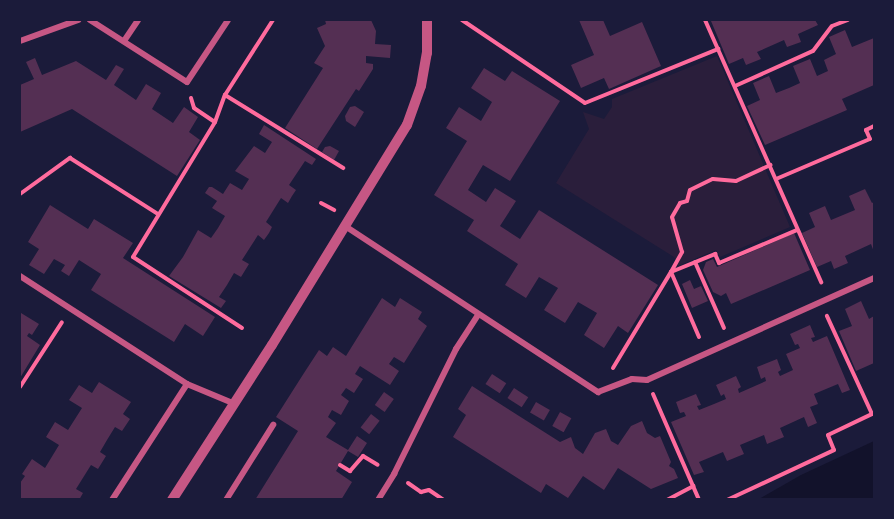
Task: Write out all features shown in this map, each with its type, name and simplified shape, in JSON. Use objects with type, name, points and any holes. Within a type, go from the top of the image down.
[{"type":"street","points":[[20,41],[78,20]]},
{"type":"street","points":[[90,20],[188,82],[228,20]]},
{"type":"street","points":[[124,41],[138,20]]},
{"type":"street","points":[[172,500],[235,404],[407,125],[421,86],[427,52],[427,20]]},
{"type":"street","points":[[345,226],[598,392],[632,379],[647,380],[874,278]]},
{"type":"street","points":[[20,276],[187,384],[235,404]]},
{"type":"street","points":[[378,500],[394,474],[456,350],[478,315]]},
{"type":"street","points":[[112,500],[187,384]]},
{"type":"street","points":[[226,500],[273,425]]},
{"type":"path","points":[[242,328],[133,257],[215,122],[225,95],[273,20]]},
{"type":"path","points":[[462,20],[585,103],[718,49]]},
{"type":"path","points":[[705,20],[828,298]]},
{"type":"path","points":[[735,86],[813,51],[832,26],[848,20]]},
{"type":"path","points":[[188,82],[194,108],[215,122]]},
{"type":"path","points":[[225,95],[343,168]]},
{"type":"path","points":[[776,179],[870,140],[866,130],[874,126]]},
{"type":"path","points":[[20,194],[70,158],[158,214]]},
{"type":"path","points":[[598,392],[682,252],[672,217],[680,203],[687,201],[690,190],[713,179],[736,181],[770,165]]},
{"type":"path","points":[[671,272],[715,254],[719,263],[797,230]]},
{"type":"path","points":[[694,262],[730,342]]},
{"type":"path","points":[[671,272],[706,353]]},
{"type":"path","points":[[727,500],[834,450],[828,435],[872,414],[820,302]]},
{"type":"path","points":[[20,387],[70,309]]},
{"type":"path","points":[[647,380],[699,500]]},
{"type":"path","points":[[667,500],[693,486]]},
{"type":"shaded area","points":[[717,56],[790,227],[720,257],[716,250],[678,266],[674,257],[556,183],[589,129],[583,112],[604,119],[612,107],[612,99]]},
{"type":"shaded area","points":[[874,441],[874,499],[759,499],[801,475]]},
{"type":"building","points":[[325,20],[371,20],[376,31],[375,44],[391,45],[390,58],[366,56],[366,63],[373,64],[373,69],[359,91],[356,89],[317,149],[285,128],[323,68],[314,63],[325,46],[317,28],[326,24]]},
{"type":"building","points":[[579,20],[603,20],[610,36],[642,22],[661,66],[609,89],[604,78],[581,88],[571,65],[594,55]]},
{"type":"building","points":[[815,20],[818,25],[798,34],[801,42],[787,47],[784,40],[757,52],[761,59],[746,65],[743,58],[729,64],[711,21]]},
{"type":"building","points":[[845,30],[852,47],[874,38],[874,85],[842,99],[847,110],[765,145],[747,106],[760,100],[753,83],[769,76],[776,93],[789,88],[800,83],[793,66],[810,59],[817,76],[828,71],[824,60],[836,54],[829,37]]},
{"type":"building","points":[[35,58],[42,75],[76,61],[106,80],[116,65],[124,69],[114,85],[136,100],[146,84],[161,93],[152,109],[173,123],[184,107],[198,117],[189,132],[200,140],[177,176],[72,109],[20,132],[20,85],[34,79],[26,62]]},
{"type":"building","points":[[484,68],[505,81],[512,71],[560,101],[510,181],[483,165],[468,190],[486,202],[495,188],[516,201],[500,226],[520,239],[539,210],[658,285],[628,333],[618,326],[604,348],[584,335],[597,313],[578,302],[565,323],[544,310],[558,288],[539,277],[526,298],[505,285],[518,264],[467,231],[474,220],[434,195],[467,141],[446,128],[459,107],[481,121],[492,102],[471,88]]},
{"type":"building","points":[[355,106],[364,112],[355,127],[346,121],[345,116],[350,107]]},
{"type":"building","points":[[264,125],[316,159],[312,165],[305,161],[289,185],[296,190],[288,203],[281,198],[266,222],[272,227],[269,233],[264,240],[258,235],[242,260],[249,264],[241,277],[234,273],[219,297],[226,301],[221,308],[169,276],[198,230],[211,238],[225,216],[212,208],[217,201],[205,193],[209,187],[223,194],[230,183],[242,190],[249,179],[235,171],[254,146],[265,153],[272,142],[259,134]]},
{"type":"building","points":[[330,146],[339,151],[334,160],[322,152],[325,147]]},
{"type":"building","points":[[865,189],[872,203],[874,202],[874,252],[871,244],[845,256],[848,263],[834,269],[831,261],[817,267],[802,233],[815,227],[809,213],[825,206],[831,220],[855,210],[849,196]]},
{"type":"building","points":[[50,205],[88,229],[94,219],[133,243],[123,258],[215,317],[203,336],[185,324],[174,342],[91,290],[101,274],[79,260],[69,276],[61,271],[65,265],[54,259],[44,274],[29,265],[39,249],[28,242]]},
{"type":"building","points":[[794,233],[810,270],[731,304],[726,293],[721,296],[713,292],[703,270],[706,262],[713,259],[717,267]]},
{"type":"building","points":[[690,280],[694,289],[701,286],[708,301],[692,308],[682,284]]},
{"type":"building","points":[[382,298],[395,307],[400,298],[422,312],[418,319],[427,326],[404,363],[394,357],[389,364],[399,371],[390,385],[360,366],[355,374],[363,379],[354,393],[346,388],[341,395],[349,401],[341,415],[332,410],[328,417],[336,423],[326,437],[348,450],[357,436],[367,443],[358,457],[348,451],[336,471],[352,482],[341,500],[255,500],[298,431],[276,417],[319,350],[327,356],[333,347],[346,356]]},
{"type":"building","points":[[861,301],[869,319],[874,316],[874,363],[856,371],[839,331],[852,326],[845,309]]},
{"type":"building","points":[[21,313],[39,324],[32,335],[29,333],[27,336],[40,345],[20,378]]},
{"type":"building","points":[[810,325],[815,337],[811,338],[813,342],[827,336],[850,390],[842,393],[838,384],[814,394],[818,404],[810,407],[817,423],[808,427],[804,417],[780,428],[784,437],[767,444],[764,435],[740,445],[744,454],[727,461],[723,452],[699,462],[704,472],[694,475],[671,422],[686,416],[684,412],[680,413],[676,402],[696,394],[701,405],[697,406],[699,410],[726,399],[724,394],[721,396],[716,385],[736,376],[741,387],[738,389],[739,393],[766,381],[765,377],[761,379],[757,367],[777,359],[781,370],[778,372],[780,376],[793,370],[786,354],[800,348],[798,344],[795,345],[790,334]]},
{"type":"building","points":[[492,374],[506,383],[500,393],[485,384]]},
{"type":"building","points":[[99,382],[131,402],[123,414],[130,419],[122,431],[115,427],[100,452],[106,456],[98,469],[91,465],[76,489],[83,493],[79,500],[20,500],[20,483],[25,476],[22,474],[32,459],[45,468],[59,445],[46,437],[55,422],[68,430],[82,408],[69,400],[79,385],[92,393]]},
{"type":"building","points":[[472,386],[560,442],[571,437],[575,448],[583,454],[595,433],[606,429],[611,441],[618,445],[631,426],[642,421],[647,433],[655,438],[660,436],[671,462],[669,466],[674,469],[678,478],[651,489],[618,468],[604,490],[583,476],[568,498],[546,484],[541,493],[453,437],[466,415],[458,409]]},
{"type":"building","points":[[514,388],[528,397],[522,407],[507,398]]},
{"type":"building","points":[[384,392],[394,399],[385,412],[375,405]]},
{"type":"building","points":[[536,402],[550,410],[544,420],[530,412]]},
{"type":"building","points":[[560,412],[571,418],[564,432],[552,426]]},
{"type":"building","points":[[371,414],[380,421],[369,434],[361,427]]}]
